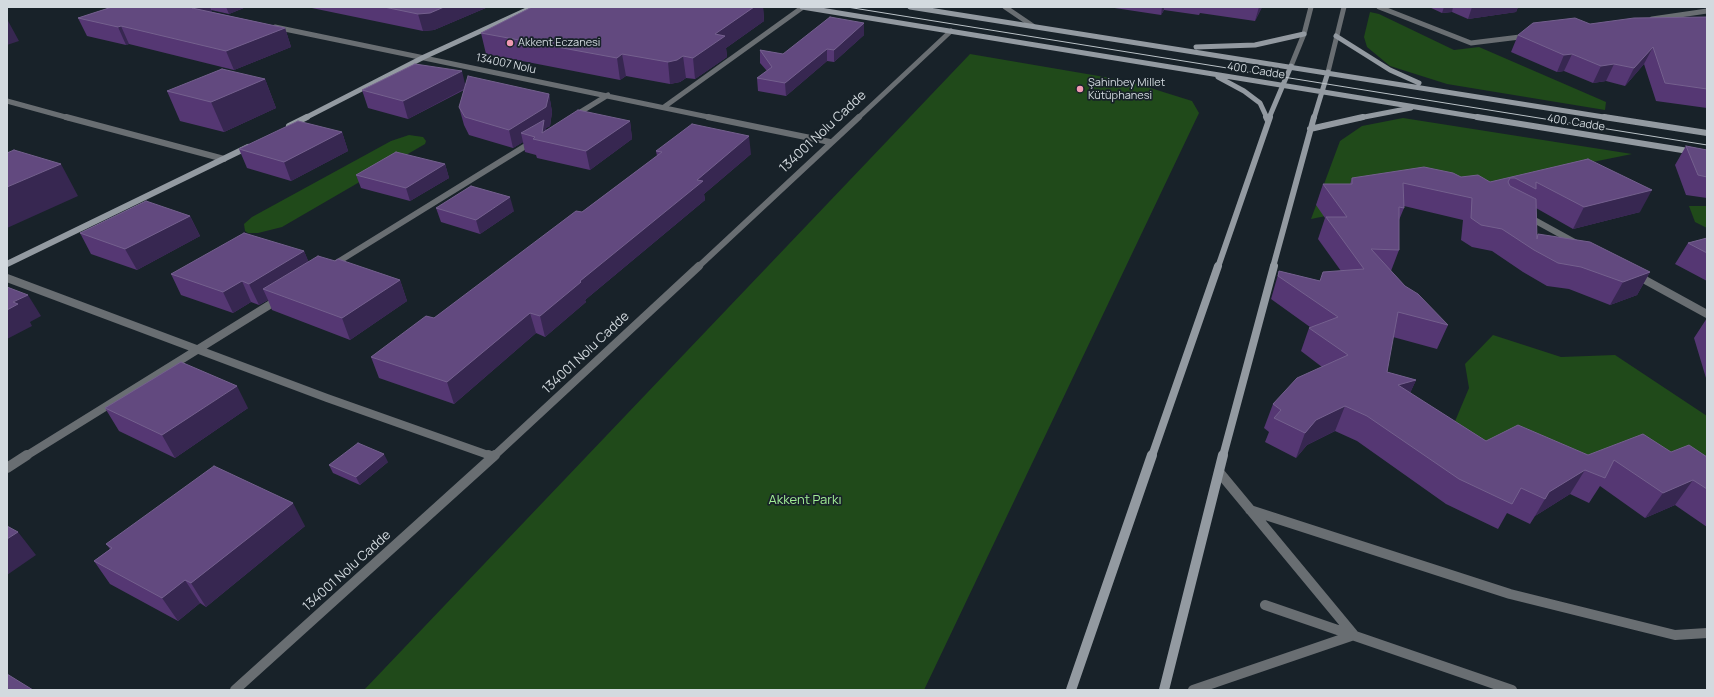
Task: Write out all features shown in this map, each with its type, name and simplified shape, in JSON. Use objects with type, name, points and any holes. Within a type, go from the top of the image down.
[{"type":"main road","points":[[281,130],[424,57],[533,7]]},
{"type":"main road","name":"400. Cadde","points":[[803,7],[1707,154]]},
{"type":"main road","name":"400. Cadde","points":[[910,7],[1173,47],[1707,133]]},
{"type":"main road","points":[[1173,47],[1255,45],[1304,34]]},
{"type":"main road","points":[[1336,36],[1390,70],[1431,88]]},
{"type":"main road","points":[[1071,690],[1268,122],[1291,66]]},
{"type":"main road","points":[[1164,690],[1219,472],[1310,129],[1328,72]]},
{"type":"main road","points":[[1210,73],[1244,91],[1260,103],[1268,122]]},
{"type":"main road","points":[[1310,129],[1379,113],[1420,107]]},
{"type":"main road","points":[[7,264],[253,144]]},
{"type":"street","points":[[664,107],[803,7]]},
{"type":"street","points":[[1005,7],[1033,26]]},
{"type":"street","points":[[1291,66],[1304,34],[1311,7]]},
{"type":"street","points":[[1328,72],[1344,7]]},
{"type":"street","points":[[1379,7],[1471,43],[1534,35]]},
{"type":"street","points":[[1644,20],[1707,11]]},
{"type":"street","name":"134007 Nolu","points":[[271,26],[830,142]]},
{"type":"street","name":"134001 Nolu Cadde","points":[[235,690],[493,457],[951,31]]},
{"type":"street","points":[[567,120],[608,95]]},
{"type":"street","points":[[7,100],[224,159]]},
{"type":"street","points":[[326,270],[541,137]]},
{"type":"street","points":[[1517,211],[1588,249]]},
{"type":"street","points":[[1630,272],[1707,314]]},
{"type":"street","points":[[7,278],[493,457]]},
{"type":"street","points":[[7,468],[285,295]]},
{"type":"street","points":[[1219,472],[1354,635]]},
{"type":"street","points":[[1250,510],[1510,594],[1675,635],[1707,634]]},
{"type":"street","points":[[1265,605],[1512,690]]},
{"type":"street","points":[[1193,690],[1354,635]]},
{"type":"green space","points":[[1370,12],[1379,14],[1454,50],[1479,47],[1606,102],[1605,110],[1447,84],[1390,66],[1367,47],[1364,37]]},
{"type":"green space","name":"Akkent Parkı","points":[[970,54],[1128,81],[1192,101],[1199,113],[924,690],[364,690]]},
{"type":"green space","points":[[1403,118],[1632,154],[1311,219],[1340,141],[1362,126]]},
{"type":"green space","points":[[409,135],[423,137],[426,141],[425,144],[282,227],[258,233],[248,233],[245,231],[244,224],[252,217],[391,141]]},
{"type":"green space","points":[[1689,206],[1707,206],[1707,228],[1695,222]]},
{"type":"green space","points":[[1493,335],[1561,357],[1615,355],[1707,416],[1707,463],[1650,477],[1448,438],[1469,388],[1465,364]]},
{"type":"building","points":[[112,7],[194,7],[192,8],[285,28],[226,51],[121,26],[118,27],[78,18]]},
{"type":"building","points":[[384,7],[444,7],[430,13],[418,14]]},
{"type":"building","points":[[532,7],[754,7],[715,34],[725,36],[693,58],[683,56],[677,60],[668,62],[622,54],[617,58],[481,33]]},
{"type":"building","points":[[830,17],[864,23],[834,50],[827,49],[785,83],[757,78],[772,67],[760,50],[783,54]]},
{"type":"building","points":[[1707,17],[1707,89],[1665,83],[1653,47],[1634,68],[1614,64],[1601,66],[1572,54],[1564,55],[1518,35],[1533,23],[1575,18],[1590,24],[1634,18]]},
{"type":"building","points":[[415,64],[462,71],[403,101],[362,90]]},
{"type":"building","points":[[222,69],[265,79],[211,102],[167,91]]},
{"type":"building","points":[[468,76],[549,94],[546,107],[509,130],[465,117],[459,107]]},
{"type":"building","points":[[578,110],[630,121],[586,151],[533,139],[535,137],[521,133],[544,120],[542,133]]},
{"type":"building","points":[[298,121],[342,132],[284,162],[239,149]]},
{"type":"building","points":[[692,124],[749,136],[697,180],[703,181],[580,281],[581,282],[540,316],[530,313],[447,382],[371,357],[426,316],[434,318],[576,211],[582,212],[662,152],[656,151]]},
{"type":"building","points":[[1686,146],[1707,150],[1707,177],[1698,175]]},
{"type":"building","points":[[14,150],[61,164],[7,187],[7,153]]},
{"type":"building","points":[[396,152],[445,164],[406,188],[356,175]]},
{"type":"building","points":[[1588,159],[1652,190],[1584,207],[1536,182],[1536,189],[1515,178],[1510,178],[1508,182],[1510,186],[1536,199],[1537,239],[1538,234],[1590,242],[1650,272],[1623,282],[1581,267],[1558,263],[1534,250],[1502,229],[1481,225],[1471,218],[1472,198],[1403,183],[1404,208],[1399,207],[1399,250],[1371,249],[1405,286],[1418,294],[1448,325],[1398,312],[1387,372],[1416,380],[1398,385],[1486,441],[1518,425],[1588,455],[1643,434],[1671,452],[1689,445],[1707,457],[1707,489],[1693,480],[1663,493],[1614,460],[1605,478],[1585,470],[1549,492],[1545,499],[1521,488],[1512,504],[1459,479],[1367,416],[1345,406],[1316,420],[1305,433],[1274,418],[1281,410],[1273,404],[1297,378],[1348,355],[1309,328],[1338,317],[1278,276],[1279,271],[1320,281],[1323,272],[1364,269],[1326,217],[1347,217],[1323,184],[1352,184],[1352,178],[1424,167],[1453,173],[1461,177],[1478,175],[1490,182]]},
{"type":"building","points":[[471,186],[510,197],[476,220],[436,208]]},
{"type":"building","points":[[146,201],[190,216],[125,249],[80,233]]},
{"type":"building","points":[[244,233],[304,251],[249,284],[242,281],[223,292],[171,274]]},
{"type":"building","points":[[1707,238],[1707,253],[1688,243]]},
{"type":"building","points":[[318,256],[335,261],[338,259],[400,280],[342,318],[263,289]]},
{"type":"building","points":[[7,287],[28,295],[13,302],[18,304],[7,310]]},
{"type":"building","points":[[181,362],[237,386],[162,435],[105,408]]},
{"type":"building","points":[[358,443],[384,454],[356,477],[329,465]]},
{"type":"building","points":[[214,466],[293,503],[191,583],[185,580],[162,598],[94,561],[112,548],[106,544]]},
{"type":"building","points":[[7,526],[18,532],[7,539]]},
{"type":"building","points":[[7,674],[33,690],[7,690]]},
{"type":"tram line","points":[[847,7],[1707,145]]},
{"type":"place","name":"Akkent Eczanesi","points":[[510,43]]},
{"type":"place","name":"Şahinbey Millet Kütüphanesi","points":[[1080,89]]}]
